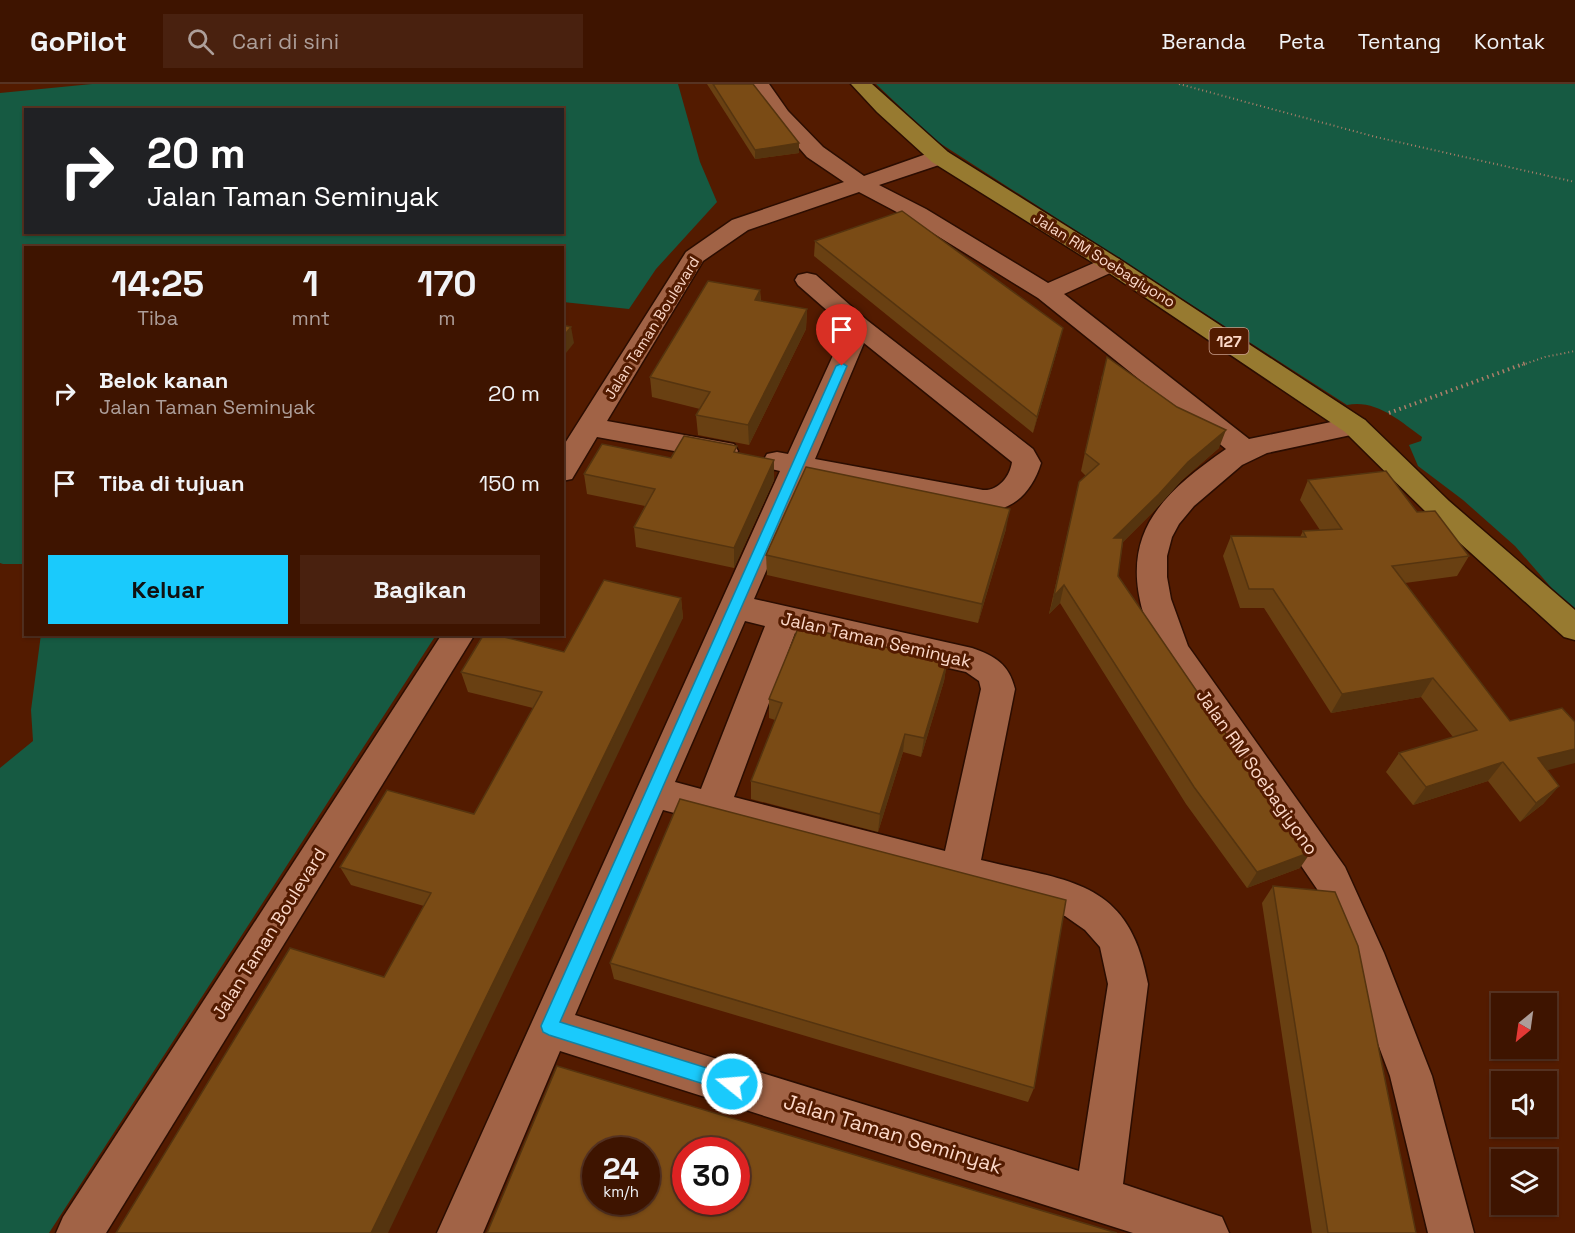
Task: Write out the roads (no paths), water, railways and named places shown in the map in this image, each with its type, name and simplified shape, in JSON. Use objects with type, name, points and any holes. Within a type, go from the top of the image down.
[{"type":"main road","name":"Jalan RM Soebagiyono","points":[[861,84],[884,108],[940,157],[1111,264],[1355,426],[1439,508],[1575,628]]},
{"type":"street","points":[[759,84],[781,115],[814,152],[861,184],[918,214],[1047,293],[1245,450]]},
{"type":"street","name":"Jalan Taman Boulevard","points":[[564,469],[694,257],[740,225],[940,157]]},
{"type":"street","points":[[1047,293],[1111,264]]},
{"type":"street","points":[[591,427],[983,500],[997,500],[1004,496],[1025,471],[1027,463],[1023,456],[859,326],[807,280]]},
{"type":"street","points":[[460,1233],[549,1026],[859,326]]},
{"type":"street","name":"Jalan RM Soebagiyono","points":[[1355,426],[1245,450],[1176,504],[1160,526],[1152,550],[1150,577],[1158,614],[1173,651],[1332,879],[1364,953],[1411,1076],[1451,1233]]},
{"type":"street","name":"Jalan Taman Seminyak","points":[[735,607],[972,661],[986,667],[996,676],[998,689],[960,870]]},
{"type":"street","points":[[712,807],[784,618]]},
{"type":"street","name":"Jalan Taman Boulevard","points":[[79,1233],[458,636]]},
{"type":"street","points":[[653,792],[1075,901],[1100,916],[1112,932],[1123,954],[1128,984],[1098,1199]]},
{"type":"street","name":"Jalan Taman Seminyak","points":[[549,1026],[1206,1233]]}]
